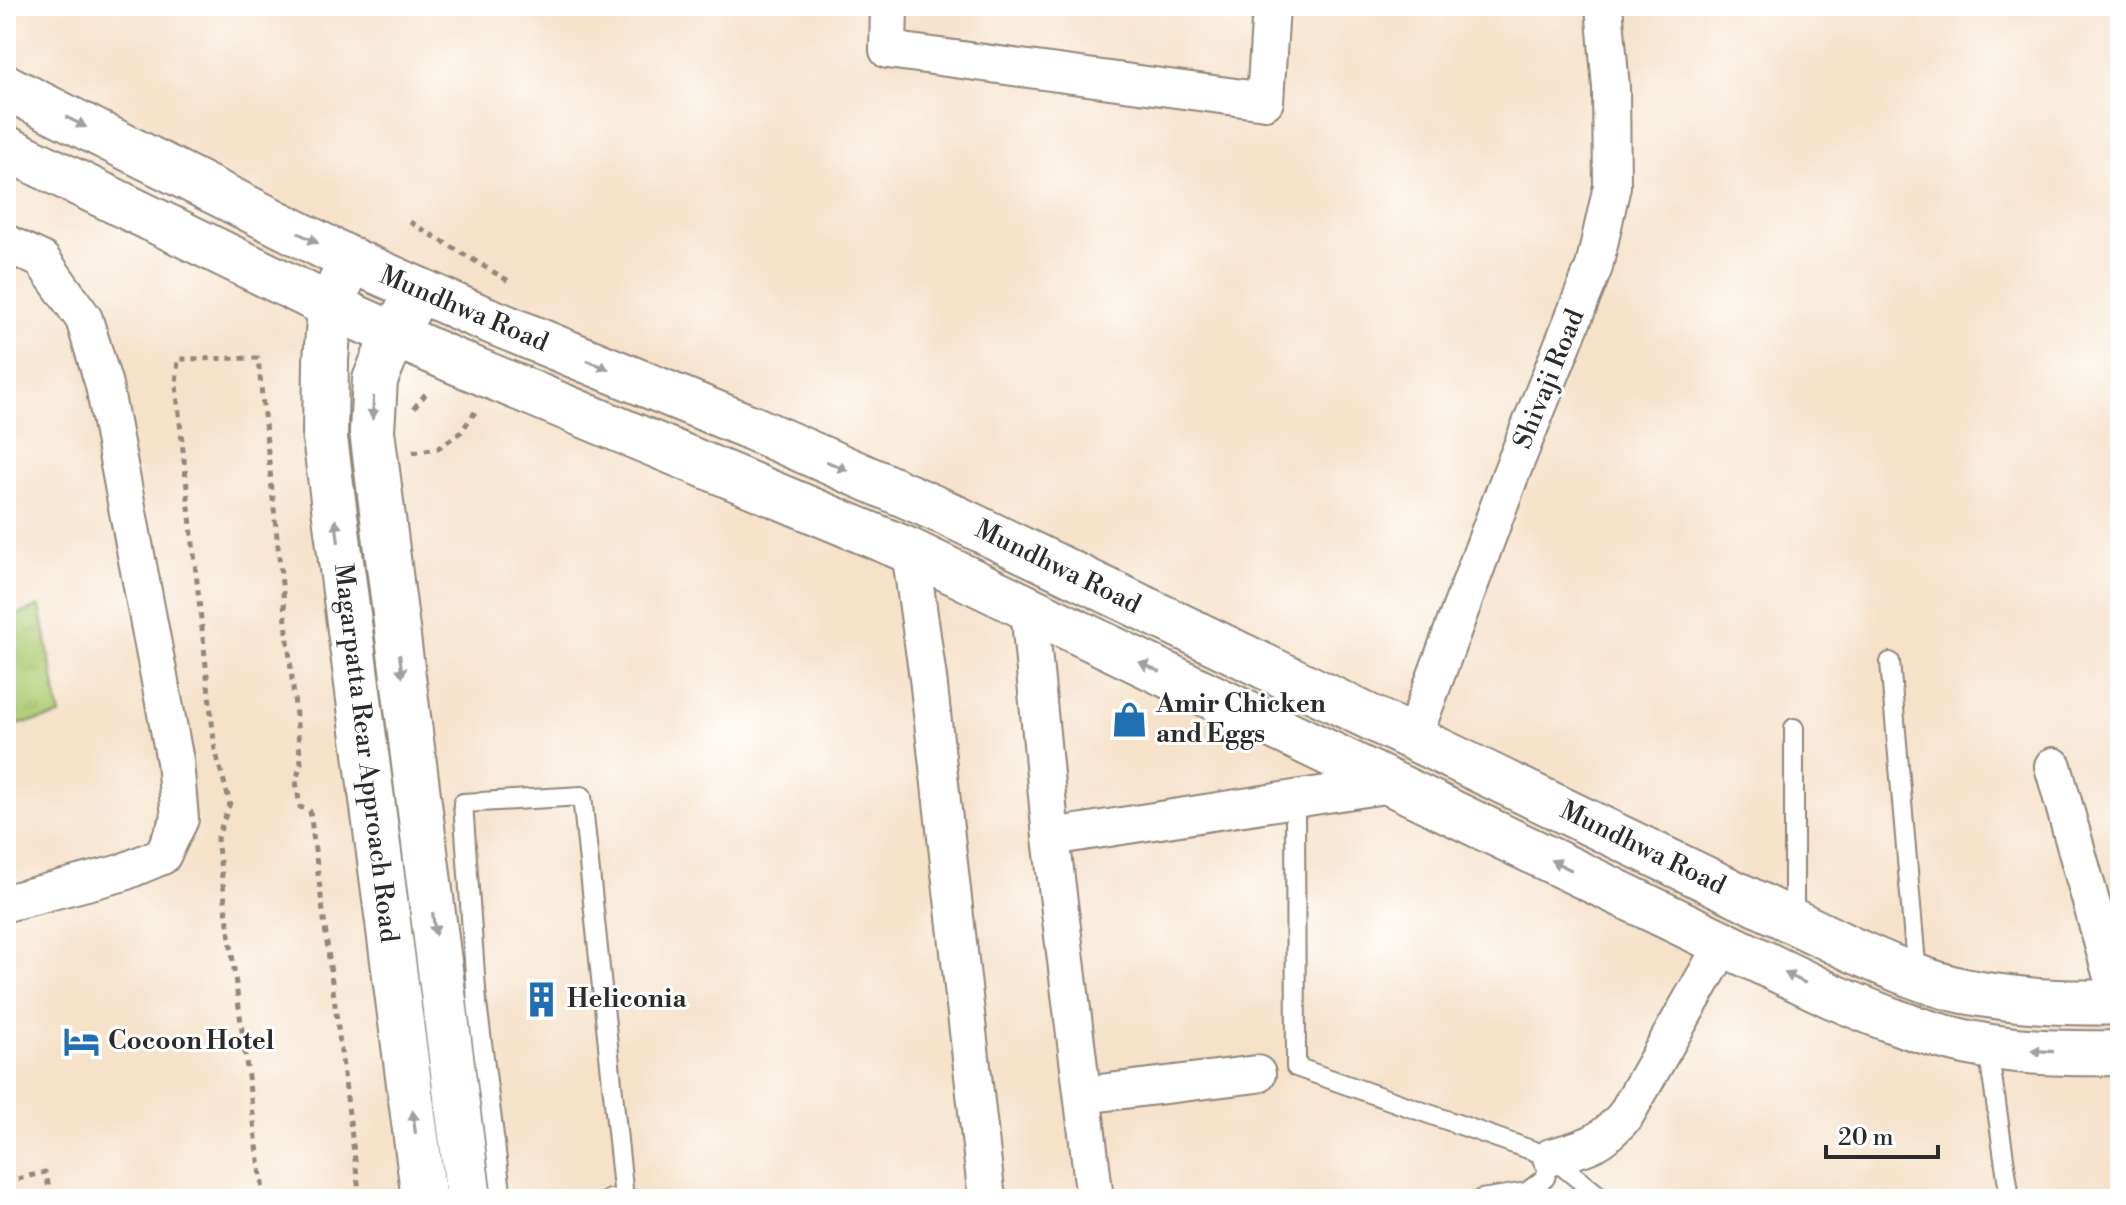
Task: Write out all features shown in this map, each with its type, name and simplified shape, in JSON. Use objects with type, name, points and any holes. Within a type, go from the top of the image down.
[{"type":"main road","name":"Mundhwa Road","points":[[6,87],[351,260],[946,513],[1853,950],[1962,990],[2026,1000],[2089,1003],[2116,989]]},
{"type":"main road","name":"Mundhwa Road","points":[[6,148],[330,306],[910,551],[1887,1019],[1951,1039],[1987,1045],[2120,1053]]},
{"type":"main road","points":[[330,306],[351,260]]},
{"type":"main road","name":"Magarpatta Rear Approach Road","points":[[419,290],[394,334],[375,380],[372,431],[461,1005],[469,1199]]},
{"type":"main road","name":"Magarpatta Rear Approach Road","points":[[330,306],[325,438],[424,1199]]},
{"type":"street","points":[[889,6],[888,50],[1265,101],[1271,6]]},
{"type":"street","name":"Shivaji Road","points":[[1411,736],[1594,267],[1612,186],[1611,88],[1604,6]]},
{"type":"street","points":[[6,243],[42,260],[84,319],[104,385],[175,761],[180,819],[162,856],[121,873],[6,903]]},
{"type":"street","points":[[910,551],[928,678],[987,1199]]},
{"type":"street","points":[[1029,609],[1051,837],[1095,1199]]},
{"type":"street","points":[[2053,766],[2116,989]]},
{"type":"street","points":[[1051,837],[1391,784]]},
{"type":"street","points":[[1551,1157],[1586,1148],[1606,1137],[1625,1116],[1724,943]]},
{"type":"street","points":[[1083,1095],[1257,1074]]},
{"type":"lane","points":[[1890,662],[1917,976]]},
{"type":"lane","points":[[1794,728],[1794,921]]},
{"type":"lane","points":[[502,1199],[461,1005],[463,803],[582,796],[624,1198],[610,1199]]},
{"type":"lane","points":[[1295,800],[1296,1067],[1551,1157],[1603,1199]]},
{"type":"lane","points":[[1987,1045],[2010,1199]]},
{"type":"lane","points":[[1481,1199],[1527,1192],[1545,1178],[1551,1157]]},
{"type":"path","points":[[264,1199],[217,839],[230,803],[215,750],[176,385],[178,359],[258,358],[301,763],[296,781],[300,807],[310,811],[360,1199]]},
{"type":"path","points":[[404,452],[438,448],[461,432],[471,415],[481,407]]},
{"type":"path","points":[[10,1199],[6,1181],[45,1172],[52,1199]]},
{"type":"green space","points":[[40,606],[60,716],[6,727],[6,619]]},
{"type":"place","name":"Amir Chicken and Eggs","points":[[1130,719]]},
{"type":"place","name":"Heliconia","points":[[541,999]]},
{"type":"place","name":"Cocoon Hotel","points":[[82,1041]]}]
